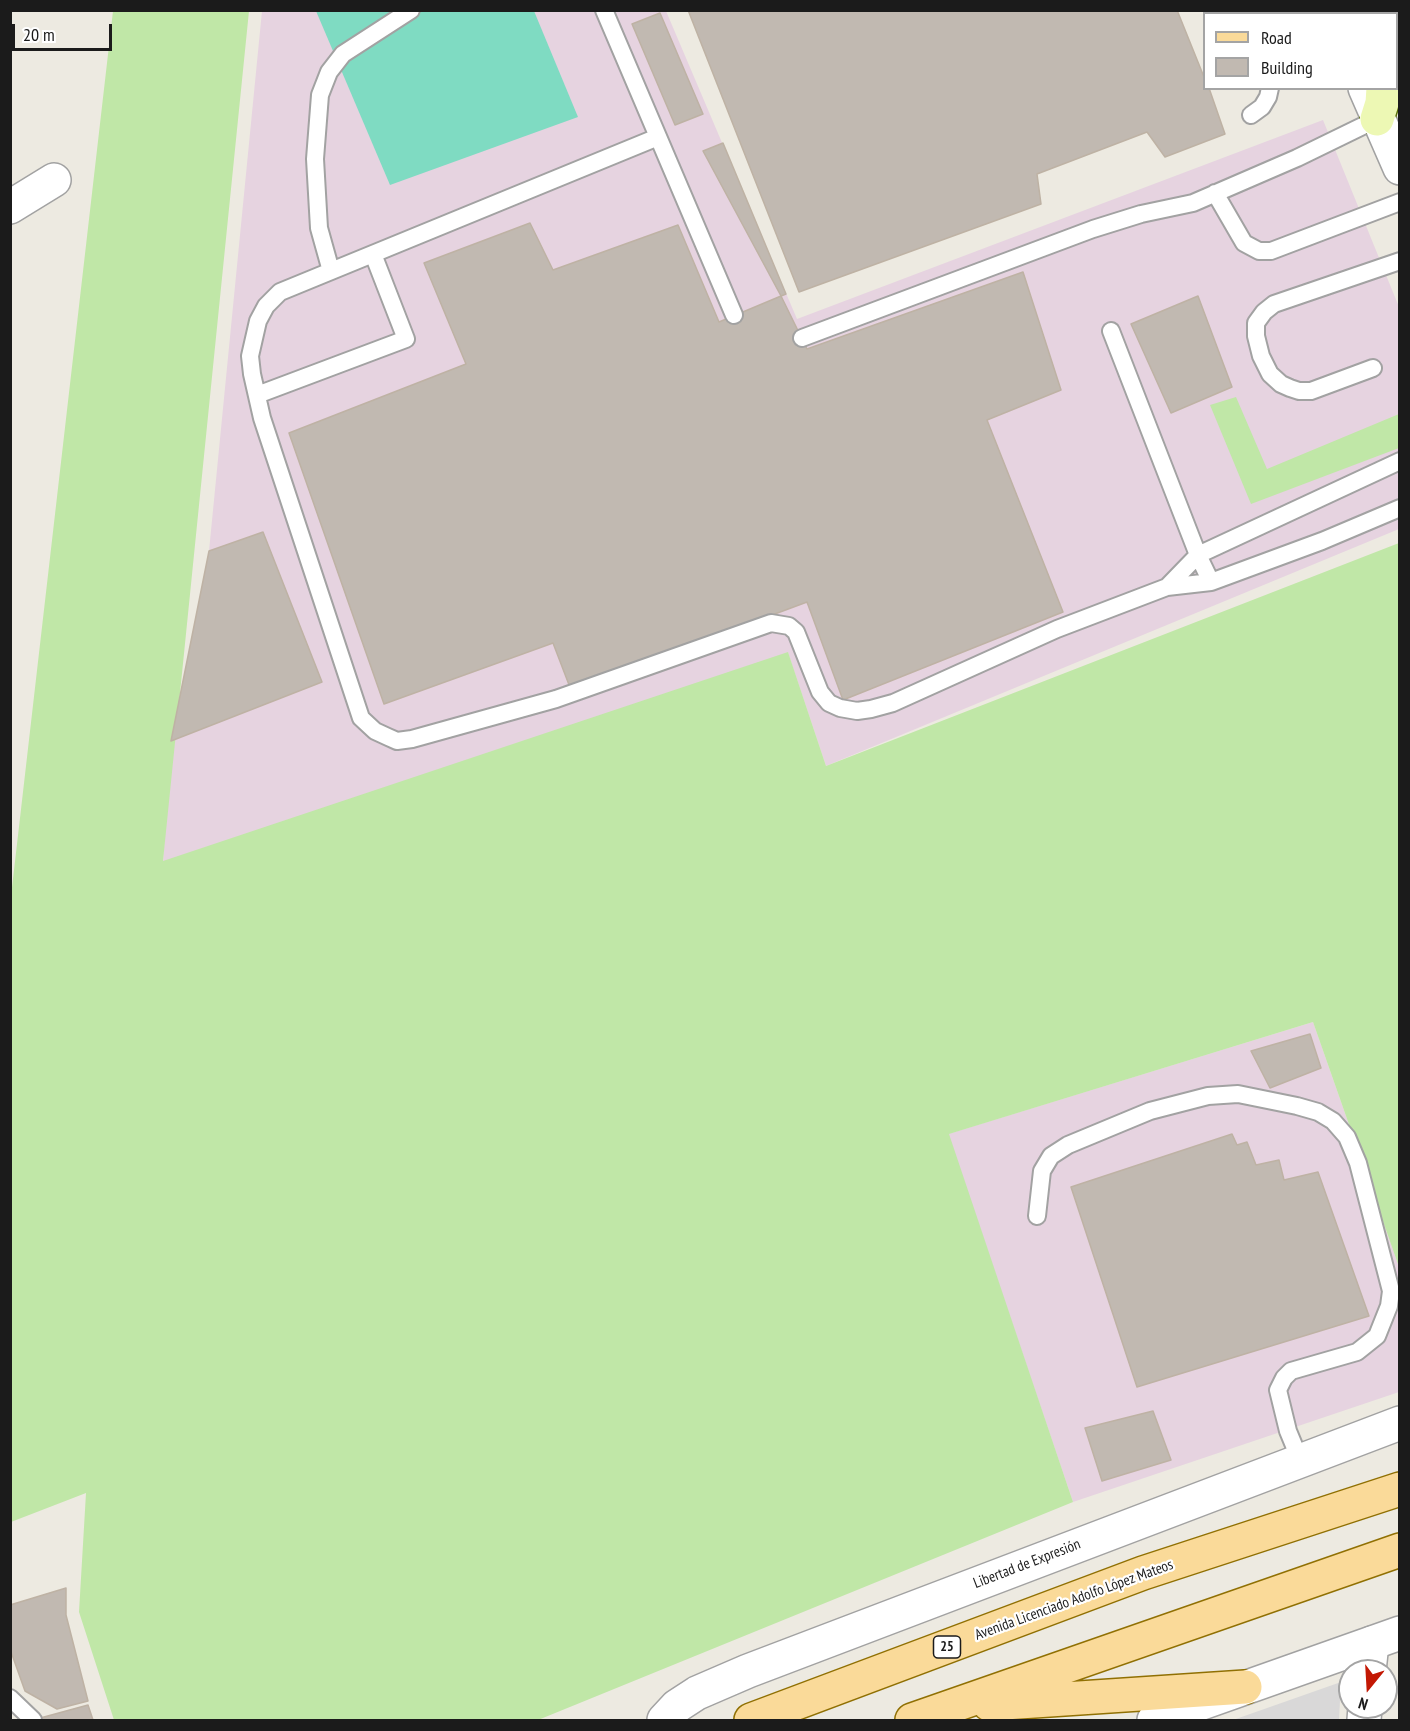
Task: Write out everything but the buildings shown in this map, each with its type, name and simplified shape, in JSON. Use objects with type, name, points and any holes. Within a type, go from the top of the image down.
[{"type":"main road","name":"Avenida Licenciado Adolfo López Mateos","points":[[751,1720],[1143,1573],[1400,1489]]},
{"type":"main road","points":[[912,1720],[1400,1550]]},
{"type":"main road","points":[[945,1707],[1245,1687]]},
{"type":"street","points":[[1367,90],[1380,104],[1400,168]]},
{"type":"street","points":[[10,207],[54,180]]},
{"type":"street","name":"Libertad de Expresión","points":[[664,1720],[677,1706],[697,1693],[748,1671],[1400,1423]]},
{"type":"street","points":[[1154,1720],[1245,1687],[1380,1649]]},
{"type":"lane","points":[[332,271],[320,228],[315,159],[320,95],[329,72],[343,54],[411,10]]},
{"type":"lane","points":[[604,10],[734,315]]},
{"type":"lane","points":[[1251,115],[1262,106],[1270,90]]},
{"type":"lane","points":[[802,338],[1093,229],[1141,214],[1193,203],[1297,158],[1380,104]]},
{"type":"lane","points":[[658,137],[280,292],[266,306],[258,321],[250,356],[266,429],[362,718],[375,731],[398,741],[412,739],[556,699],[771,623],[789,626],[796,632],[820,692],[829,703],[857,711],[871,709],[893,703],[1057,629],[1167,587],[1210,582],[1323,540],[1400,508]]},
{"type":"lane","points":[[1215,193],[1244,243],[1259,251],[1271,251],[1400,202]]},
{"type":"lane","points":[[257,395],[406,339],[373,254]]},
{"type":"lane","points":[[1373,368],[1311,391],[1299,391],[1281,384],[1270,374],[1261,356],[1256,336],[1256,323],[1274,304],[1400,261]]},
{"type":"lane","points":[[1112,331],[1210,582]]},
{"type":"lane","points":[[1167,587],[1198,555],[1400,461]]},
{"type":"lane","points":[[1037,1216],[1042,1171],[1050,1156],[1068,1145],[1150,1111],[1208,1096],[1238,1094],[1298,1106],[1318,1112],[1333,1121],[1347,1137],[1358,1163],[1391,1291],[1389,1306],[1377,1336],[1358,1352],[1292,1371],[1284,1378],[1278,1390],[1288,1431],[1300,1460]]},
{"type":"lane","points":[[10,1698],[33,1720]]},
{"type":"shaded area","points":[[262,11],[666,11],[797,319],[1323,120],[1399,307],[1399,529],[826,766],[788,653],[163,862],[171,741],[209,551]]},
{"type":"shaded area","points":[[1313,1022],[1399,1267],[1399,1392],[1073,1502],[948,1134]]},
{"type":"shaded area","points":[[1338,1683],[1339,1720],[1233,1720]]},
{"type":"green space","points":[[113,11],[249,11],[163,861],[788,652],[826,766],[1399,543],[1399,1267],[1313,1022],[949,1134],[1073,1502],[538,1720],[114,1720],[79,1612],[86,1493],[11,1522],[11,896]]},
{"type":"green space","points":[[316,11],[534,11],[578,117],[390,185]]},
{"type":"green space","points":[[1236,397],[1267,469],[1399,414],[1399,448],[1251,504],[1210,405]]}]
